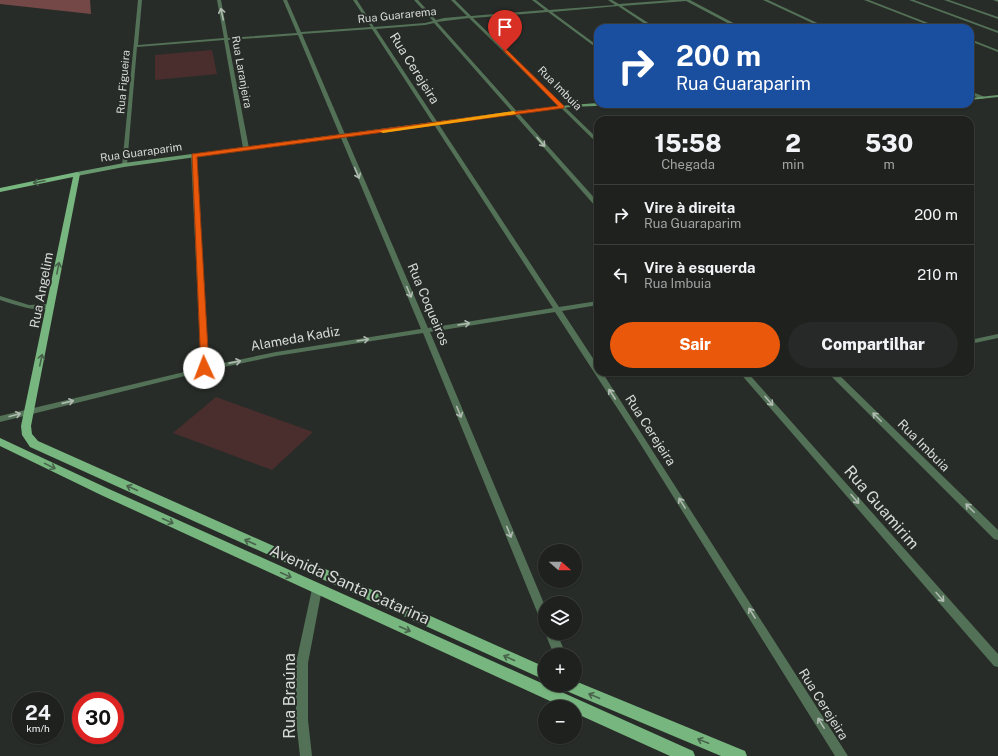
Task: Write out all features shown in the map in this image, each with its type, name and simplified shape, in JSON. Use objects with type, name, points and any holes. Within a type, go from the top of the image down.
[{"type":"main road","name":"Rua Guaraparim","points":[[0,190],[77,174]]},
{"type":"main road","name":"Rua Angelim","points":[[30,412],[77,174]]},
{"type":"main road","name":"Avenida Santa Catarina","points":[[30,412],[26,426],[27,435],[34,444],[538,671]]},
{"type":"main road","name":"Avenida Santa Catarina","points":[[0,442],[317,589],[687,756]]},
{"type":"main road","points":[[582,690],[739,756]]},
{"type":"street","name":"Rua Figueira","points":[[124,165],[140,0]]},
{"type":"street","name":"Rua Laranjeira","points":[[219,0],[246,148]]},
{"type":"street","name":"Rua Coqueiros","points":[[285,0],[425,330],[538,602]]},
{"type":"street","name":"Rua Cerejeira","points":[[355,0],[594,366]]},
{"type":"street","points":[[416,0],[594,201]]},
{"type":"street","name":"Rua Imbuia","points":[[454,0],[594,138]]},
{"type":"street","points":[[534,0],[594,45]]},
{"type":"street","points":[[610,0],[648,24]]},
{"type":"street","name":"Rua Guararema","points":[[135,46],[424,24],[435,21],[471,17],[686,0]]},
{"type":"street","points":[[686,0],[732,24]]},
{"type":"street","points":[[765,0],[817,24]]},
{"type":"street","points":[[866,0],[929,24]]},
{"type":"street","points":[[911,0],[998,32]]},
{"type":"street","points":[[946,0],[998,18]]},
{"type":"street","points":[[974,42],[998,51]]},
{"type":"street","points":[[974,94],[983,98]]},
{"type":"street","points":[[974,98],[998,96]]},
{"type":"street","name":"Rua Guaraparim","points":[[77,174],[124,165],[246,148],[342,137],[515,112],[594,105]]},
{"type":"street","points":[[194,156],[204,368]]},
{"type":"street","points":[[0,298],[29,307],[51,306]]},
{"type":"street","name":"Alameda Kadiz","points":[[0,419],[204,368],[276,354],[594,304]]},
{"type":"street","points":[[974,341],[998,336]]},
{"type":"street","name":"Rua Cerejeira","points":[[600,376],[842,756]]},
{"type":"street","name":"Rua Guamirim","points":[[747,376],[998,662]]},
{"type":"street","name":"Rua Imbuia","points":[[838,376],[998,536]]},
{"type":"street","name":"Rua Braúna","points":[[306,756],[302,720],[302,663],[317,589]]},
{"type":"shaded area","points":[[0,0],[90,0],[91,14],[0,4]]},
{"type":"shaded area","points":[[212,50],[217,74],[155,80],[155,55]]},
{"type":"shaded area","points":[[216,397],[313,432],[272,470],[173,433]]},
{"type":"slow traffic","points":[[383,131],[514,112]]},
{"type":"route","points":[[204,368],[194,156],[246,148],[342,137],[515,112],[562,107],[505,51]]}]
